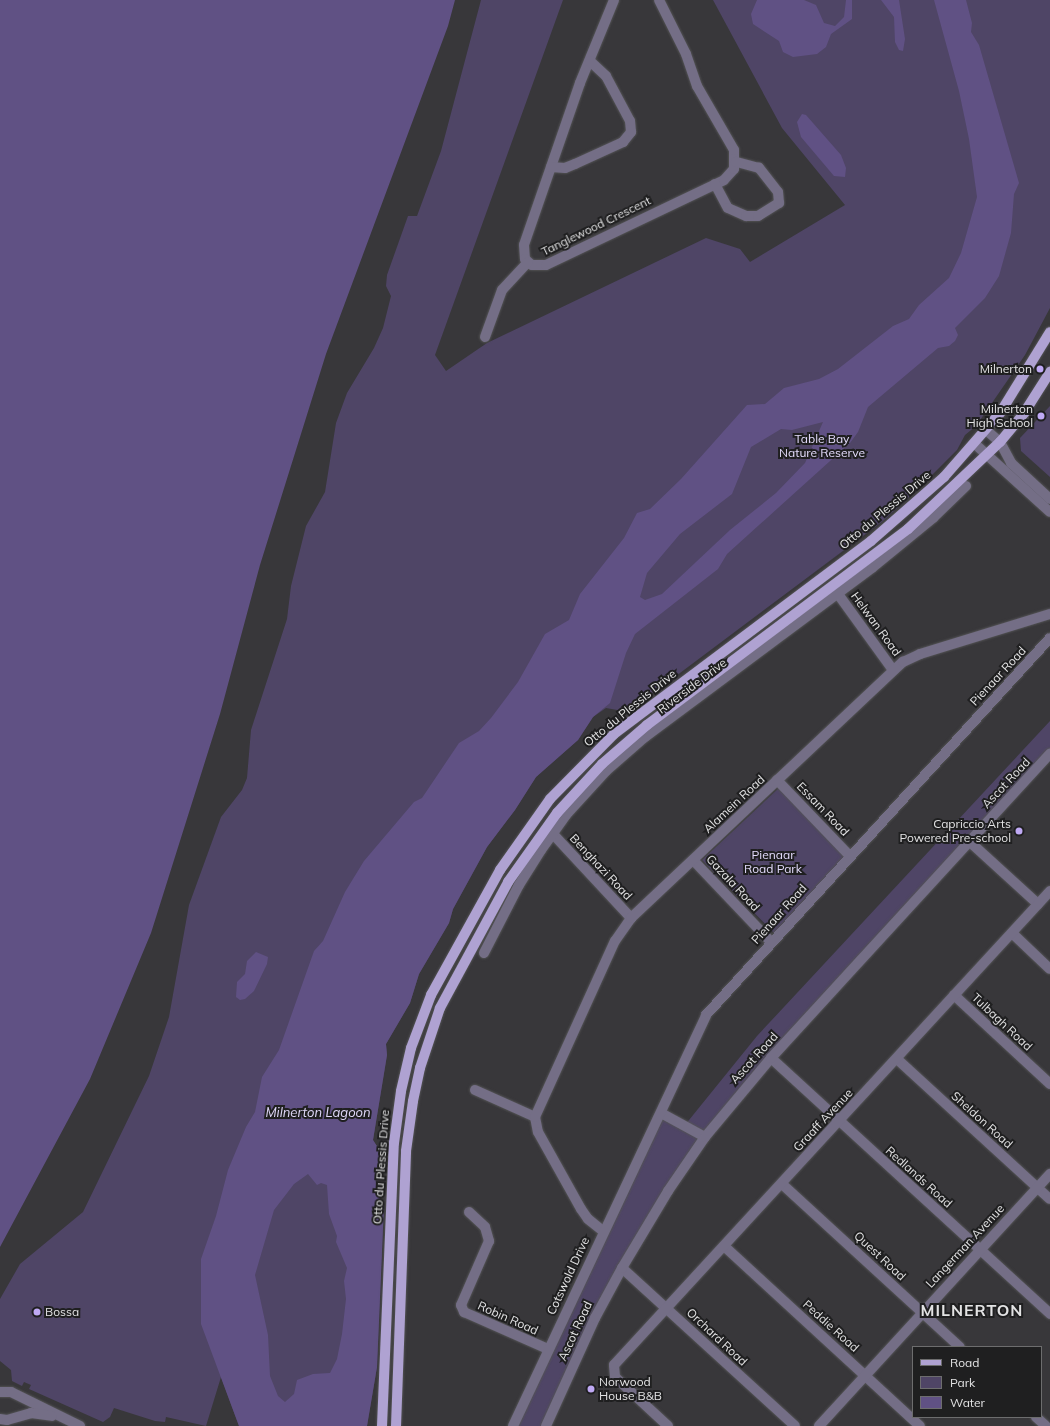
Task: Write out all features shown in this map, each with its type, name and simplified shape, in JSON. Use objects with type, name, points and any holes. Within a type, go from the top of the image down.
[{"type":"main road","name":"Otto du Plessis Drive","points":[[382,1426],[394,1143],[401,1091],[411,1048],[431,995],[500,870],[550,800],[614,734],[871,541],[929,491],[975,444],[986,430],[1050,332]]},
{"type":"main road","name":"Otto du Plessis Drive","points":[[396,1426],[406,1151],[414,1095],[432,1030],[446,996],[508,882],[557,813],[618,749],[893,542],[1000,442],[1024,413],[1050,372]]},
{"type":"street","name":"Tanglewood Crescent","points":[[614,0],[551,167],[524,246],[523,253],[528,262],[537,266],[546,265],[716,184],[732,173],[736,162]]},
{"type":"street","points":[[659,0],[686,54],[697,86],[734,150],[736,162],[759,168],[778,192],[779,203],[758,216],[746,216],[728,208],[716,184]]},
{"type":"street","points":[[551,167],[565,168],[575,164],[623,142],[631,132],[630,121],[606,76],[590,61]]},
{"type":"street","points":[[485,337],[502,290],[528,262]]},
{"type":"street","points":[[986,430],[1000,442],[1011,463],[1050,512]]},
{"type":"street","points":[[975,444],[1035,492],[1050,499]]},
{"type":"street","name":"Riverside Drive","points":[[484,953],[519,885],[553,834],[578,799],[626,752],[838,594],[923,527],[966,486]]},
{"type":"street","name":"Helwan Road","points":[[838,594],[893,670]]},
{"type":"street","name":"Alamein Road","points":[[535,1118],[615,941],[631,918],[893,670],[908,659],[920,654],[1049,616]]},
{"type":"street","name":"Pienaar Road","points":[[603,1230],[706,1015],[1050,638]]},
{"type":"street","name":"Ascot Road","points":[[546,1426],[595,1318],[622,1268],[668,1191],[705,1137],[771,1058],[1050,754]]},
{"type":"street","name":"Essam Road","points":[[777,780],[850,856]]},
{"type":"street","name":"Benghazi Road","points":[[553,834],[631,918]]},
{"type":"street","points":[[970,842],[1038,904]]},
{"type":"street","name":"Gazala Road","points":[[693,860],[771,942]]},
{"type":"street","name":"Graaff Avenue","points":[[668,1426],[616,1378],[614,1366],[1050,891]]},
{"type":"street","points":[[1012,933],[1050,968]]},
{"type":"street","name":"Tulbagh Road","points":[[954,995],[1050,1084]]},
{"type":"street","name":"Redlands Road","points":[[771,1058],[1050,1314]]},
{"type":"street","name":"Sheldon Road","points":[[897,1059],[1050,1199]]},
{"type":"street","points":[[475,1090],[535,1118]]},
{"type":"street","points":[[660,1112],[705,1137]]},
{"type":"street","name":"Cotswold Drive","points":[[513,1426],[603,1230],[588,1219],[581,1209],[538,1132],[535,1118]]},
{"type":"street","name":"Langerman Avenue","points":[[819,1426],[866,1376],[979,1249],[1050,1174]]},
{"type":"street","name":"Quest Road","points":[[782,1184],[959,1346]]},
{"type":"street","name":"Robin Road","points":[[469,1212],[485,1227],[489,1240],[461,1305],[464,1312],[474,1318],[548,1349]]},
{"type":"street","name":"Peddie Road","points":[[724,1246],[920,1426]]},
{"type":"street","name":"Orchard Road","points":[[622,1268],[795,1426]]},
{"type":"street","points":[[0,1392],[7,1391],[75,1424]]},
{"type":"street","points":[[16,1395],[20,1406],[16,1416]]},
{"type":"street","points":[[0,1419],[7,1420],[16,1416],[39,1413],[75,1424]]},
{"type":"street","points":[[1037,1418],[1046,1426]]},
{"type":"green space","name":"Table Bay Nature Reserve","points":[[481,0],[563,0],[435,355],[446,371],[487,343],[706,238],[740,249],[750,262],[845,205],[782,128],[713,0],[1050,0],[1050,308],[1025,355],[976,426],[965,435],[957,450],[921,486],[883,521],[660,688],[623,711],[606,708],[593,717],[578,740],[536,777],[515,810],[487,847],[453,909],[449,923],[419,974],[410,1003],[386,1044],[387,1055],[373,1140],[380,1151],[375,1177],[377,1194],[384,1205],[377,1367],[367,1426],[239,1426],[221,1377],[206,1426],[166,1417],[165,1422],[155,1421],[114,1408],[110,1417],[103,1422],[29,1389],[31,1385],[24,1382],[22,1386],[12,1381],[11,1370],[0,1361],[0,1299],[20,1264],[83,1212],[149,1076],[169,1017],[189,905],[221,817],[242,790],[247,778],[251,730],[287,619],[291,586],[306,526],[325,492],[336,423],[347,393],[374,348],[383,328],[391,296],[386,286],[387,275],[408,216],[417,216],[441,151]]},
{"type":"green space","name":"Milnerton High School","points":[[1050,406],[1050,477],[1021,451],[1020,438]]},
{"type":"green space","points":[[1050,721],[1050,754],[748,1084],[643,1231],[546,1426],[513,1426],[661,1113],[685,1125],[757,1036]]},
{"type":"green space","name":"Pienaar Road Park","points":[[780,787],[846,855],[774,933],[702,860]]},
{"type":"water","points":[[0,0],[455,0],[448,26],[326,354],[260,565],[220,714],[151,933],[90,1079],[0,1247]]},
{"type":"water","points":[[757,0],[804,0],[816,5],[824,23],[835,26],[844,17],[846,0],[852,0],[852,19],[831,34],[826,47],[817,54],[793,57],[783,52],[779,41],[753,24],[751,14]]},
{"type":"water","points":[[881,0],[899,0],[905,39],[903,51],[899,50],[895,42],[894,17]]},
{"type":"water","name":"Milnerton Lagoon","points":[[934,0],[966,0],[972,23],[971,32],[979,45],[1019,183],[1014,194],[1011,233],[999,276],[985,298],[955,328],[958,335],[955,341],[949,346],[938,348],[868,407],[858,432],[850,443],[727,554],[718,569],[635,634],[626,653],[610,703],[593,717],[578,740],[536,777],[515,810],[487,847],[453,909],[449,923],[419,974],[410,1003],[386,1044],[387,1055],[373,1140],[380,1151],[375,1177],[377,1194],[384,1205],[377,1367],[367,1426],[239,1426],[201,1324],[201,1259],[216,1216],[228,1170],[246,1127],[255,1112],[262,1077],[279,1050],[314,951],[323,941],[345,892],[364,861],[414,802],[422,798],[459,743],[479,731],[491,718],[518,682],[545,634],[569,620],[580,594],[624,538],[637,513],[650,509],[681,479],[747,405],[765,404],[784,388],[819,379],[838,369],[893,326],[909,319],[919,305],[949,278],[961,253],[977,197],[969,139],[959,91]],"holes":[[[823,422],[805,463],[776,493],[730,530],[662,594],[645,600],[640,597],[647,573],[680,534],[732,494],[751,447],[781,429],[792,430]],[[308,1174],[317,1185],[321,1183],[327,1185],[329,1214],[337,1236],[336,1242],[347,1268],[344,1281],[346,1299],[342,1334],[337,1359],[330,1373],[313,1374],[297,1380],[294,1394],[285,1402],[278,1396],[270,1376],[268,1335],[255,1275],[274,1210],[294,1184]]]},
{"type":"water","points":[[802,114],[806,115],[841,155],[846,168],[845,177],[834,176],[801,137],[797,122]]},
{"type":"water","points":[[256,952],[268,957],[267,964],[254,991],[245,999],[240,1000],[236,997],[237,982],[245,974],[247,961]]},
{"type":"place","name":"Milnerton","points":[[1040,369]]},
{"type":"place","name":"Milnerton High School","points":[[1041,416]]},
{"type":"place","name":"Capriccio Arts Powered Pre-school","points":[[1019,831]]},
{"type":"place","name":"Bossa","points":[[37,1312]]},
{"type":"place","name":"Norwood House B&B","points":[[591,1389]]},
{"type":"district","name":"MILNERTON","points":[[972,1310]]}]
